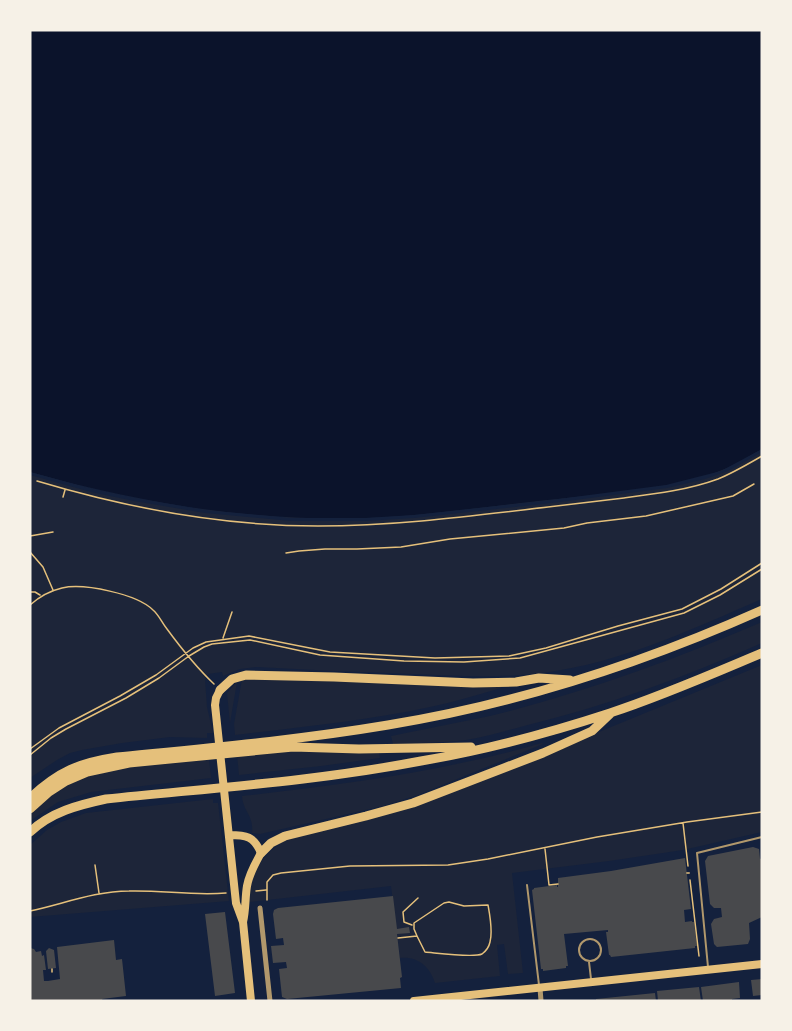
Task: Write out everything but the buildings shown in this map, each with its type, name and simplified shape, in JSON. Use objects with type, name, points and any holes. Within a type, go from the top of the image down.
[{"type":"highway","points":[[236,749],[390,725],[493,703],[578,680],[686,642],[762,610]]},
{"type":"highway","points":[[30,832],[63,810],[106,799],[329,776],[446,757],[491,746],[612,712],[704,678],[762,653]]},
{"type":"highway","points":[[220,690],[236,677],[255,675],[480,683],[516,682],[539,678],[578,680]]},
{"type":"highway","points":[[261,853],[271,843],[285,836],[413,802],[543,753],[592,731],[612,712]]},
{"type":"highway","points":[[30,798],[55,777],[92,761],[117,757],[293,747],[359,749],[491,746]]},
{"type":"highway","points":[[30,809],[49,792],[66,781],[87,772],[105,767],[208,751]]},
{"type":"main road","points":[[220,690],[214,705],[236,903],[243,922],[251,1001]]},
{"type":"main road","points":[[229,835],[240,835],[255,841],[261,853],[251,871],[243,922]]},
{"type":"main road","points":[[414,1001],[762,964]]},
{"type":"street","points":[[260,908],[270,1001]]},
{"type":"street","points":[[540,988],[541,1001]]},
{"type":"lane","points":[[709,970],[697,853],[762,837]]},
{"type":"lane","points":[[527,885],[540,988]]},
{"type":"lane","points":[[593,939],[599,943],[601,954],[596,960],[589,962],[582,959],[578,949],[582,942],[593,939]]},
{"type":"lane","points":[[589,962],[592,982]]},
{"type":"path","points":[[37,481],[128,504],[235,521],[317,526],[388,524],[669,491],[716,479],[762,456]]},
{"type":"path","points":[[286,553],[325,549],[401,547],[646,516],[733,496],[754,484]]},
{"type":"path","points":[[63,497],[65,489]]},
{"type":"path","points":[[30,537],[53,532]]},
{"type":"path","points":[[30,552],[44,567],[53,591]]},
{"type":"path","points":[[30,749],[59,728],[156,675],[200,644],[249,636],[317,650],[393,656],[456,658],[509,656],[546,648],[682,609],[722,589],[762,563]]},
{"type":"path","points":[[30,755],[66,729],[159,678],[204,646],[250,640],[320,655],[343,657],[464,662],[520,658],[684,613],[720,595],[762,569]]},
{"type":"path","points":[[30,605],[41,596],[69,587],[113,592],[143,602],[155,612],[200,670],[220,690]]},
{"type":"path","points":[[30,592],[41,596]]},
{"type":"path","points":[[222,639],[232,612]]},
{"type":"path","points":[[267,900],[266,884],[270,877],[276,874],[350,866],[448,864],[488,859],[683,823],[762,812]]},
{"type":"path","points":[[683,823],[699,957]]},
{"type":"path","points":[[544,848],[549,885],[558,884]]},
{"type":"path","points":[[95,866],[99,894]]},
{"type":"path","points":[[246,892],[266,890]]},
{"type":"path","points":[[30,911],[99,894],[129,891],[196,895],[226,893]]},
{"type":"path","points":[[413,926],[416,920],[444,903],[464,906],[488,904],[490,943],[486,951],[480,955],[425,952],[413,926],[404,922],[403,912],[418,898]]},
{"type":"path","points":[[398,938],[417,936]]},
{"type":"shaded area","points":[[30,30],[762,30],[762,449],[712,474],[673,484],[452,511],[366,518],[281,517],[196,508],[113,493],[30,472]]},
{"type":"shaded area","points":[[762,449],[762,599],[638,650],[587,665],[543,673],[468,676],[257,667],[240,669],[223,676],[222,672],[208,674],[205,679],[207,707],[213,733],[207,733],[207,738],[170,737],[82,750],[57,760],[30,778],[30,472],[92,489],[191,508],[279,517],[365,518],[414,515],[626,491],[714,473]]},
{"type":"shaded area","points":[[762,622],[762,643],[704,668],[615,700],[473,739],[393,744],[391,736],[490,716],[559,697],[662,662]]},
{"type":"shaded area","points":[[762,665],[762,832],[683,850],[512,873],[523,973],[508,974],[504,944],[497,945],[500,976],[435,983],[430,972],[418,961],[400,958],[391,886],[249,902],[252,882],[259,865],[271,851],[287,840],[538,757]]},
{"type":"shaded area","points":[[242,679],[501,688],[406,712],[235,735],[234,724]]},
{"type":"shaded area","points":[[237,682],[230,723],[227,693]]},
{"type":"shaded area","points":[[542,743],[418,795],[383,806],[260,834],[252,833],[251,822],[242,796],[393,776],[468,762]]},
{"type":"shaded area","points":[[284,751],[379,752],[380,758],[239,775],[237,755]]},
{"type":"shaded area","points":[[209,759],[211,778],[91,792],[58,802],[30,821],[30,814],[48,798],[84,777],[130,767]]},
{"type":"shaded area","points":[[213,799],[213,803],[218,803],[229,901],[30,917],[30,845],[47,830],[86,813]]},
{"type":"pier","points":[[762,449],[762,452],[728,471],[667,488],[552,503],[365,521],[291,521],[205,513],[91,492],[30,475],[30,472],[92,489],[205,510],[291,518],[365,518],[551,500],[666,485],[721,471]]}]
